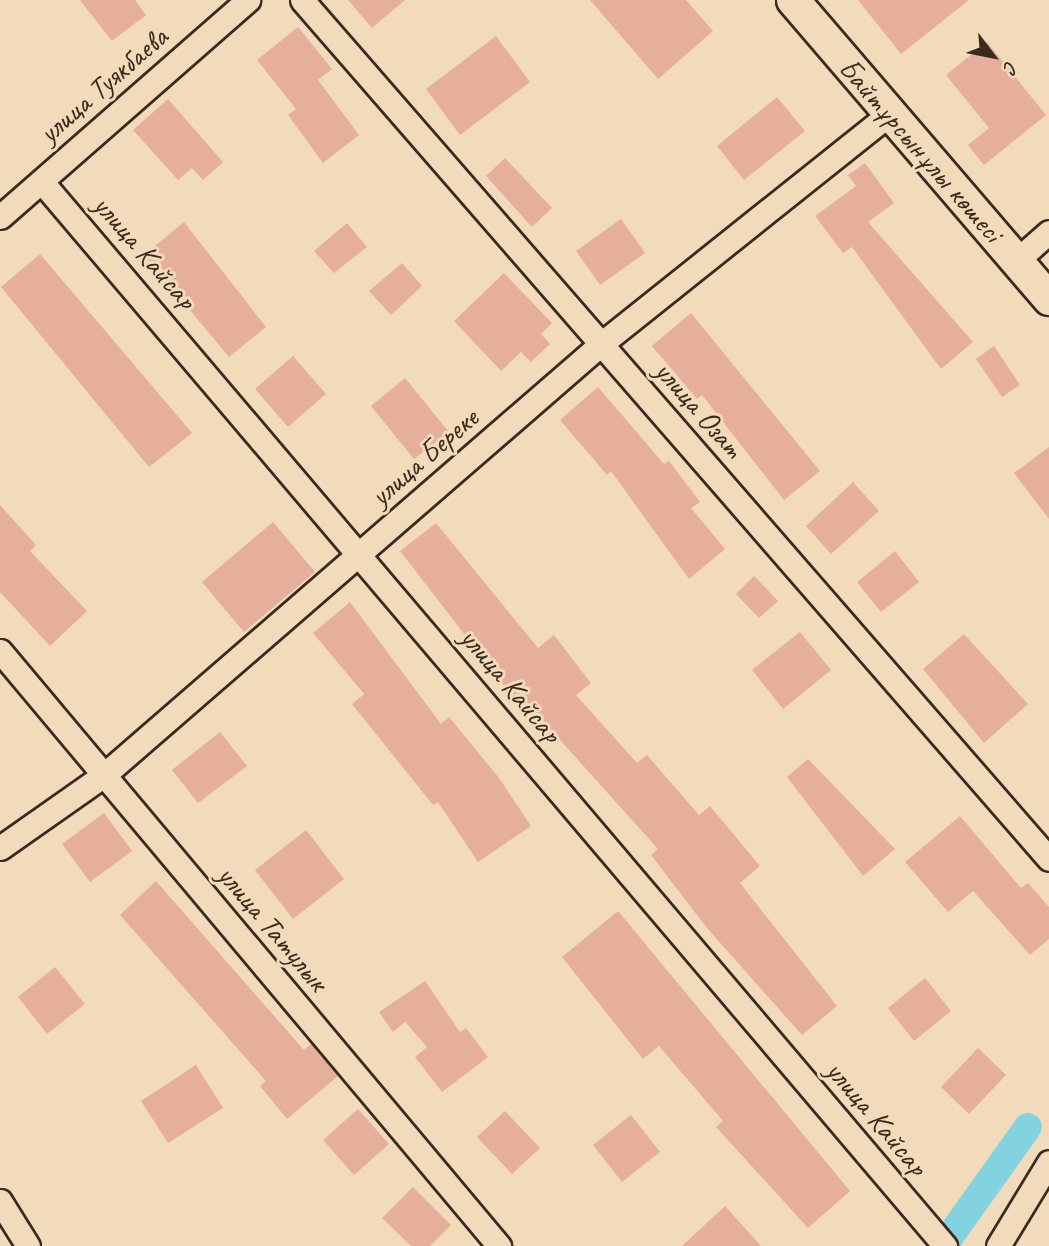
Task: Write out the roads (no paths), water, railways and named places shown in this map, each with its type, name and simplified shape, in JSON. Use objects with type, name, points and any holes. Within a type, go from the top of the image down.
[{"type":"main road","name":"Байтұрсынұлы көшесі","points":[[805,4],[890,113],[1049,299]]},
{"type":"street","name":"улица Туякбаева","points":[[0,217],[248,0]]},
{"type":"street","name":"улица Озат","points":[[302,0],[1049,859]]},
{"type":"street","name":"улица Береке","points":[[0,848],[104,775],[601,344],[890,113]]},
{"type":"street","name":"улица Кайсар","points":[[42,182],[360,555],[932,1241]]},
{"type":"street","points":[[1016,261],[1049,232]]},
{"type":"street","name":"улица Татулык","points":[[0,651],[499,1246]]},
{"type":"street","points":[[998,1246],[1049,1162]]},
{"type":"street","points":[[3,1214],[28,1246]]},
{"type":"waterway","points":[[943,1246],[1028,1127]]}]
